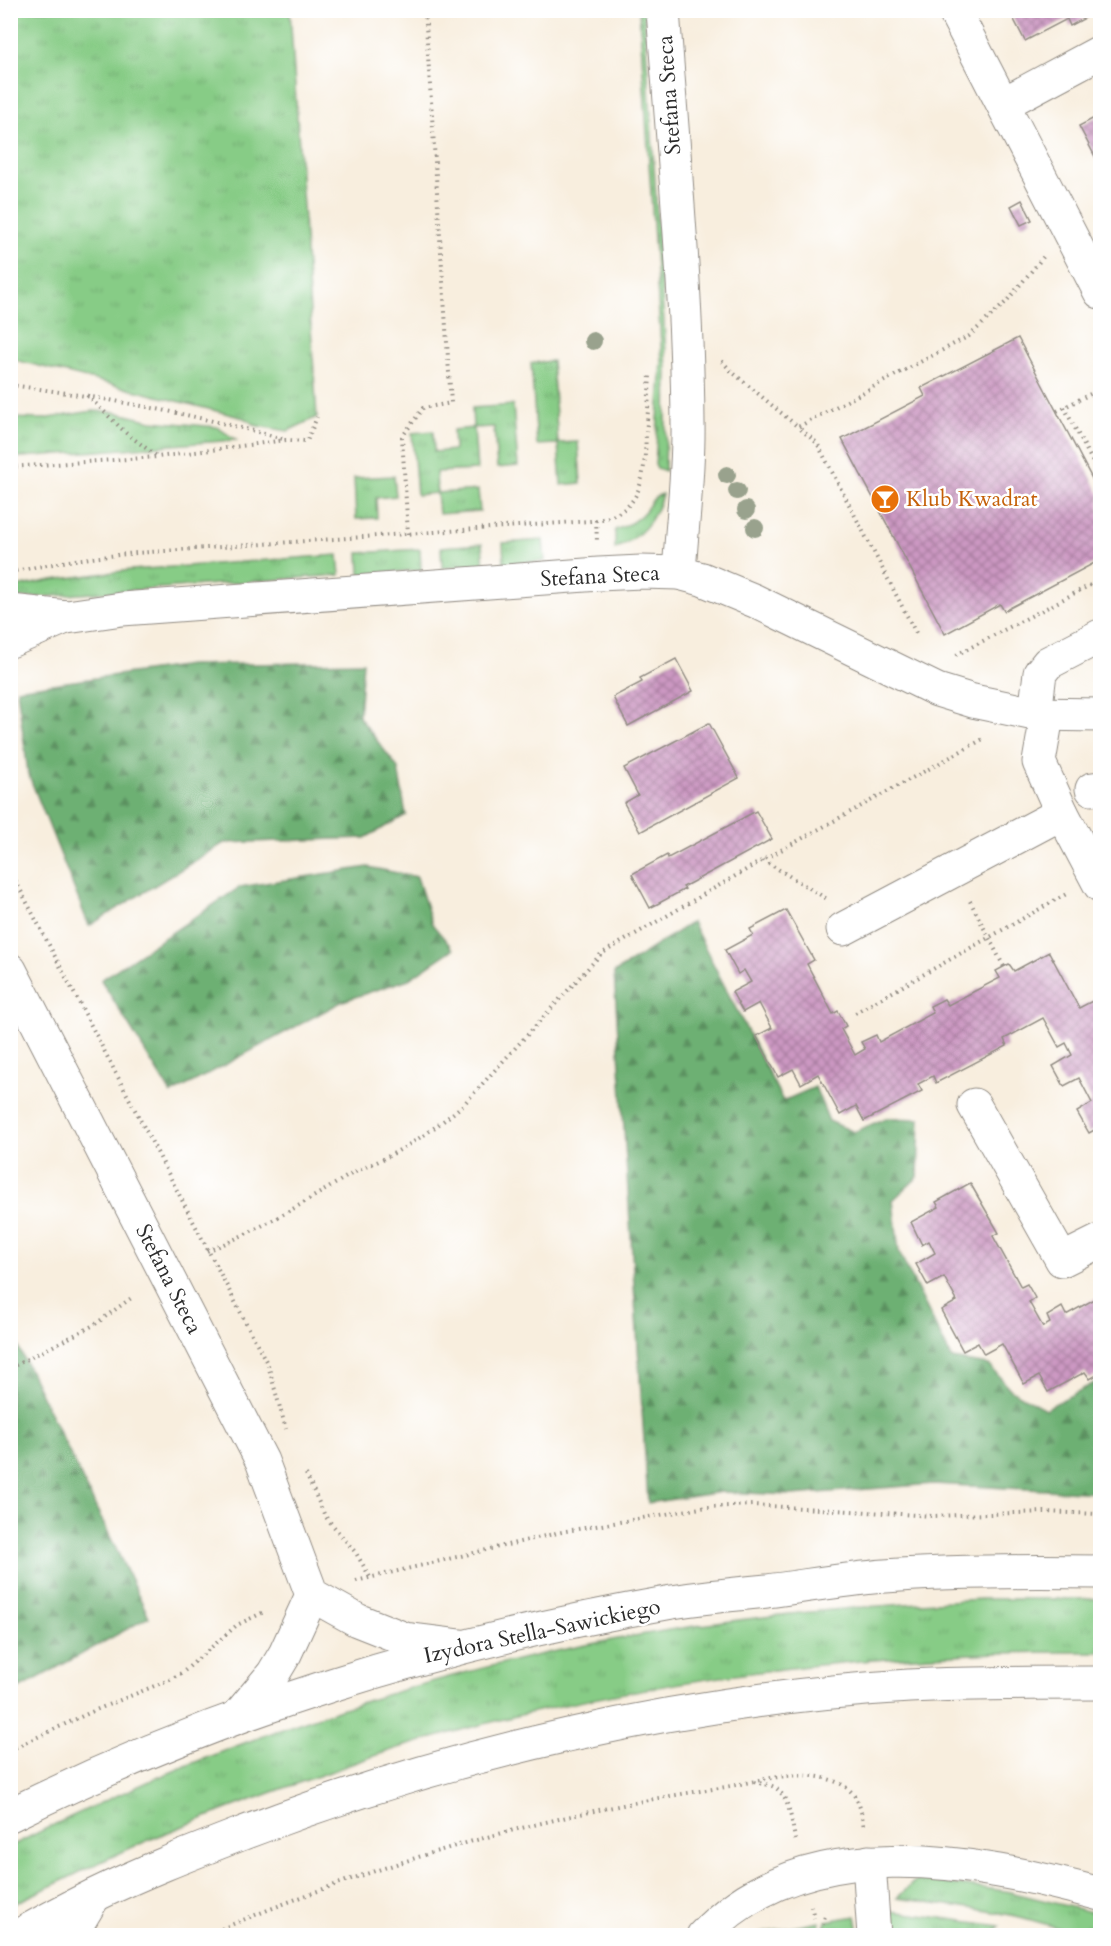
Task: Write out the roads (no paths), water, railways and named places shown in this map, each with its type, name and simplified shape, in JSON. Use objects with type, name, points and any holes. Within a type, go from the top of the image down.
[{"type":"street","name":"Stefana Steca","points":[[10,611],[67,616],[122,609],[599,574],[679,573],[686,486],[688,416],[682,265],[663,10]]},
{"type":"street","points":[[954,10],[1101,292]]},
{"type":"street","points":[[1003,104],[1101,52]]},
{"type":"street","points":[[679,573],[702,579],[755,601],[937,690],[973,701],[1041,715],[1101,715]]},
{"type":"street","name":"Stefana Steca","points":[[10,640],[67,616]]},
{"type":"street","points":[[1099,881],[1062,813],[1040,762],[1040,674],[1048,663],[1101,636]]},
{"type":"street","points":[[843,929],[1062,813]]},
{"type":"street","name":"Stefana Steca","points":[[10,970],[262,1461],[312,1594]]},
{"type":"street","points":[[974,1105],[1062,1260],[1101,1241]]},
{"type":"street","name":"Izydora Stella-Sawickiego","points":[[10,1815],[123,1763],[239,1715],[331,1684],[532,1629],[674,1602],[883,1576],[1014,1571],[1101,1572]]},
{"type":"street","points":[[239,1715],[273,1674],[285,1654],[312,1594],[357,1620],[405,1639],[460,1647]]},
{"type":"street","points":[[18,1935],[94,1896],[213,1845],[349,1795],[559,1738],[678,1714],[818,1694],[906,1686],[1101,1683]]},
{"type":"street","points":[[703,1935],[729,1912],[772,1887],[822,1869],[869,1862],[900,1861],[980,1868],[1101,1894]]},
{"type":"street","points":[[869,1862],[874,1935]]},
{"type":"street","points":[[70,1935],[94,1896]]},
{"type":"place","name":"Klub Kwadrat","points":[[885,499]]}]
